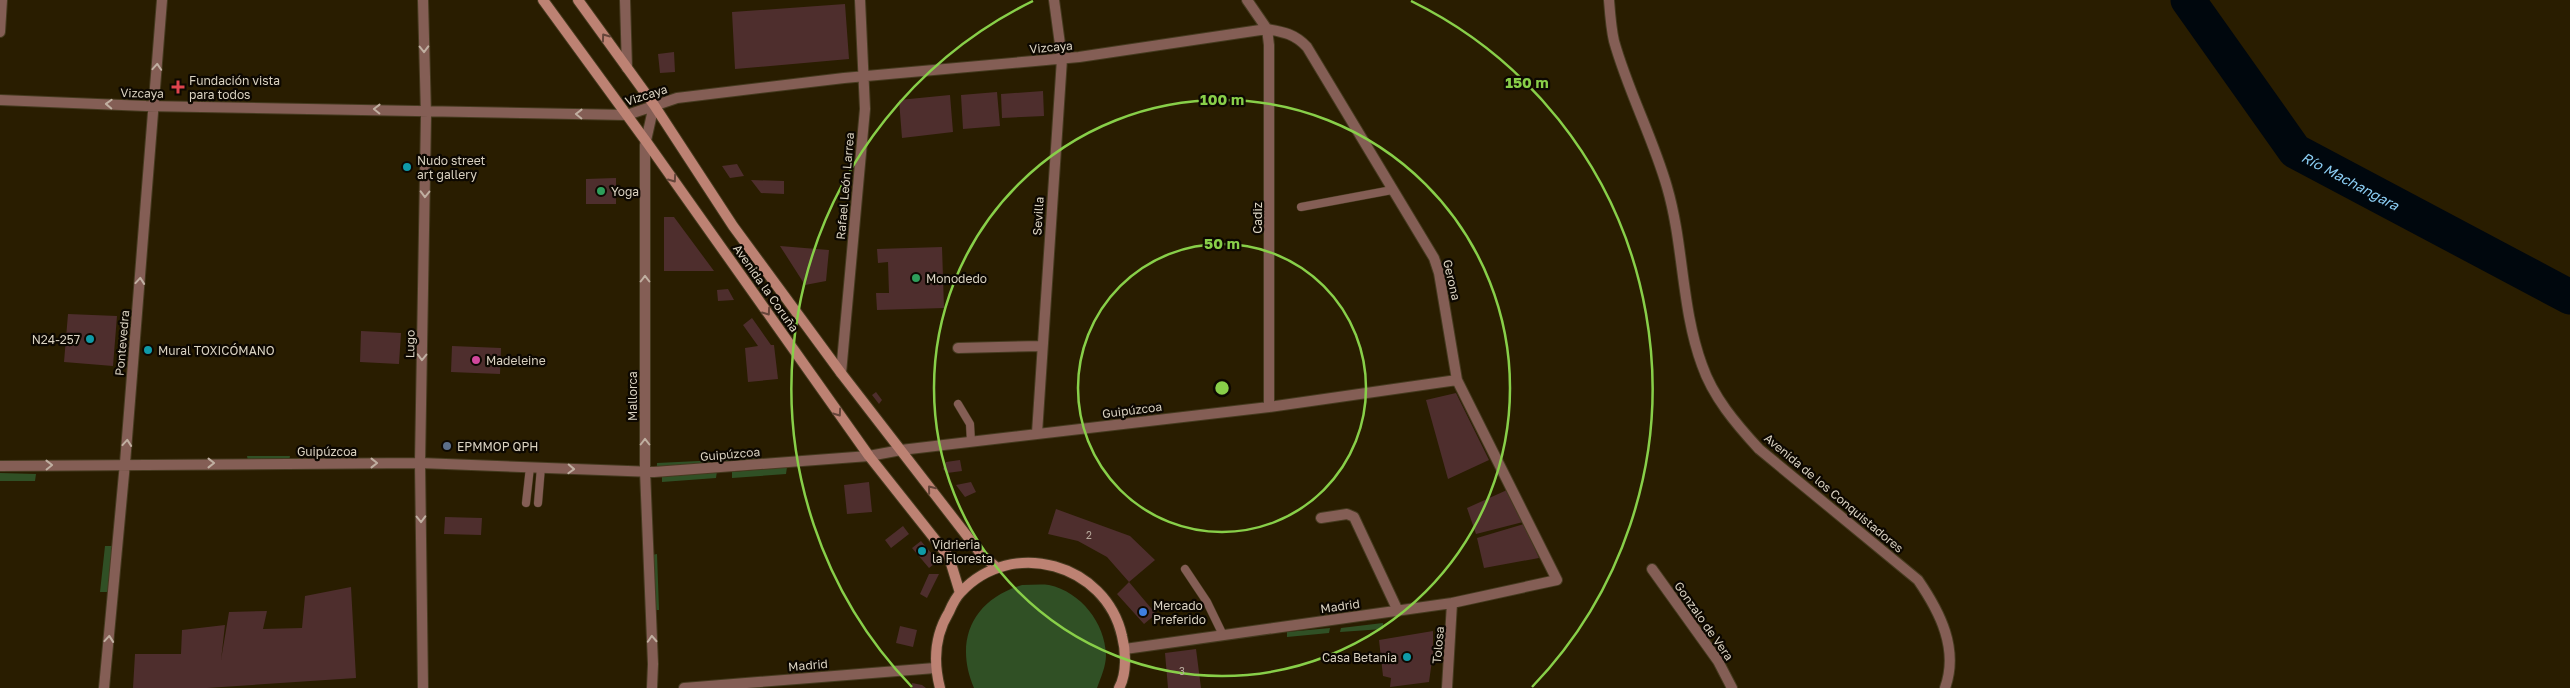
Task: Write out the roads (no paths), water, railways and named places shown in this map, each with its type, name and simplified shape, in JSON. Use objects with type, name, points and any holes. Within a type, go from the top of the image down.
[{"type":"main road","name":"Avenida la Coruña","points":[[543,0],[645,140],[869,456],[949,557],[960,593]]},
{"type":"main road","name":"Avenida la Coruña","points":[[578,0],[654,105],[728,218],[841,373],[981,554],[996,567]]},
{"type":"main road","points":[[940,688],[934,668],[939,628],[960,593],[979,576],[996,567],[1014,563],[1042,562],[1067,569],[1089,582],[1107,600],[1119,623],[1125,649],[1122,683],[1119,688]]},
{"type":"street","points":[[0,32],[2,0]]},
{"type":"street","name":"Pontevedra","points":[[104,688],[125,463],[162,0]]},
{"type":"street","name":"Lugo","points":[[423,0],[425,110],[420,463],[423,688]]},
{"type":"street","points":[[625,0],[627,68]]},
{"type":"street","name":"Rafael León Larrea","points":[[841,373],[865,109],[865,76],[860,0]]},
{"type":"street","name":"Sevilla","points":[[1037,433],[1062,59],[1054,0]]},
{"type":"street","points":[[1247,0],[1267,29]]},
{"type":"street","name":"Avenida de los Conquistadores","points":[[1609,0],[1614,39],[1622,66],[1661,167],[1671,200],[1692,333],[1702,367],[1716,396],[1738,426],[1759,449],[1918,580],[1937,608],[1949,642],[1948,681],[1945,688]]},
{"type":"street","name":"Vizcaya","points":[[0,100],[154,106],[627,115],[677,98],[865,76],[1062,59],[1267,29]]},
{"type":"street","name":"Gerona","points":[[1267,29],[1289,33],[1298,38],[1307,47],[1392,190],[1428,244],[1437,266],[1457,380],[1557,580]]},
{"type":"street","name":"Cadiz","points":[[1267,29],[1269,45],[1269,407]]},
{"type":"street","name":"Mallorca","points":[[652,688],[653,659],[644,471],[645,140],[654,105]]},
{"type":"street","points":[[958,348],[1042,346]]},
{"type":"street","name":"Guipúzcoa","points":[[0,466],[125,463],[420,463],[654,472],[869,456],[901,450],[1037,433],[1269,407],[1457,380]]},
{"type":"street","points":[[1321,518],[1346,514],[1354,517],[1398,610]]},
{"type":"street","name":"Gonzalo de Vera","points":[[1652,569],[1718,661],[1732,688]]},
{"type":"street","name":"Madrid","points":[[1125,649],[1452,603],[1557,580]]},
{"type":"street","name":"Tolosa","points":[[1446,688],[1452,603]]},
{"type":"street","name":"Madrid","points":[[684,688],[934,668]]},
{"type":"lane","points":[[1301,207],[1392,190]]},
{"type":"lane","points":[[958,404],[970,424],[971,442]]},
{"type":"lane","points":[[526,503],[530,467]]},
{"type":"lane","points":[[538,503],[541,468]]},
{"type":"lane","points":[[1185,569],[1207,602],[1223,635]]},
{"type":"waterway","name":"Río Machangara","points":[[2188,0],[2295,151],[2570,297]]},
{"type":"place","name":"Fundación vista para todos","points":[[178,87]]},
{"type":"place","name":"Nudo street art gallery","points":[[407,167]]},
{"type":"place","name":"Yoga","points":[[601,191]]},
{"type":"place","name":"Monodedo","points":[[916,278]]},
{"type":"place","name":"N24-257","points":[[90,339]]},
{"type":"place","name":"Mural TOXICÓMANO","points":[[148,350]]},
{"type":"place","name":"Madeleine","points":[[476,360]]},
{"type":"place","name":"EPMMOP QPH","points":[[447,446]]},
{"type":"place","name":"Vidrieria la Floresta","points":[[922,551]]},
{"type":"place","name":"Mercado Preferido","points":[[1143,612]]},
{"type":"place","name":"Casa Betania","points":[[1407,657]]}]
